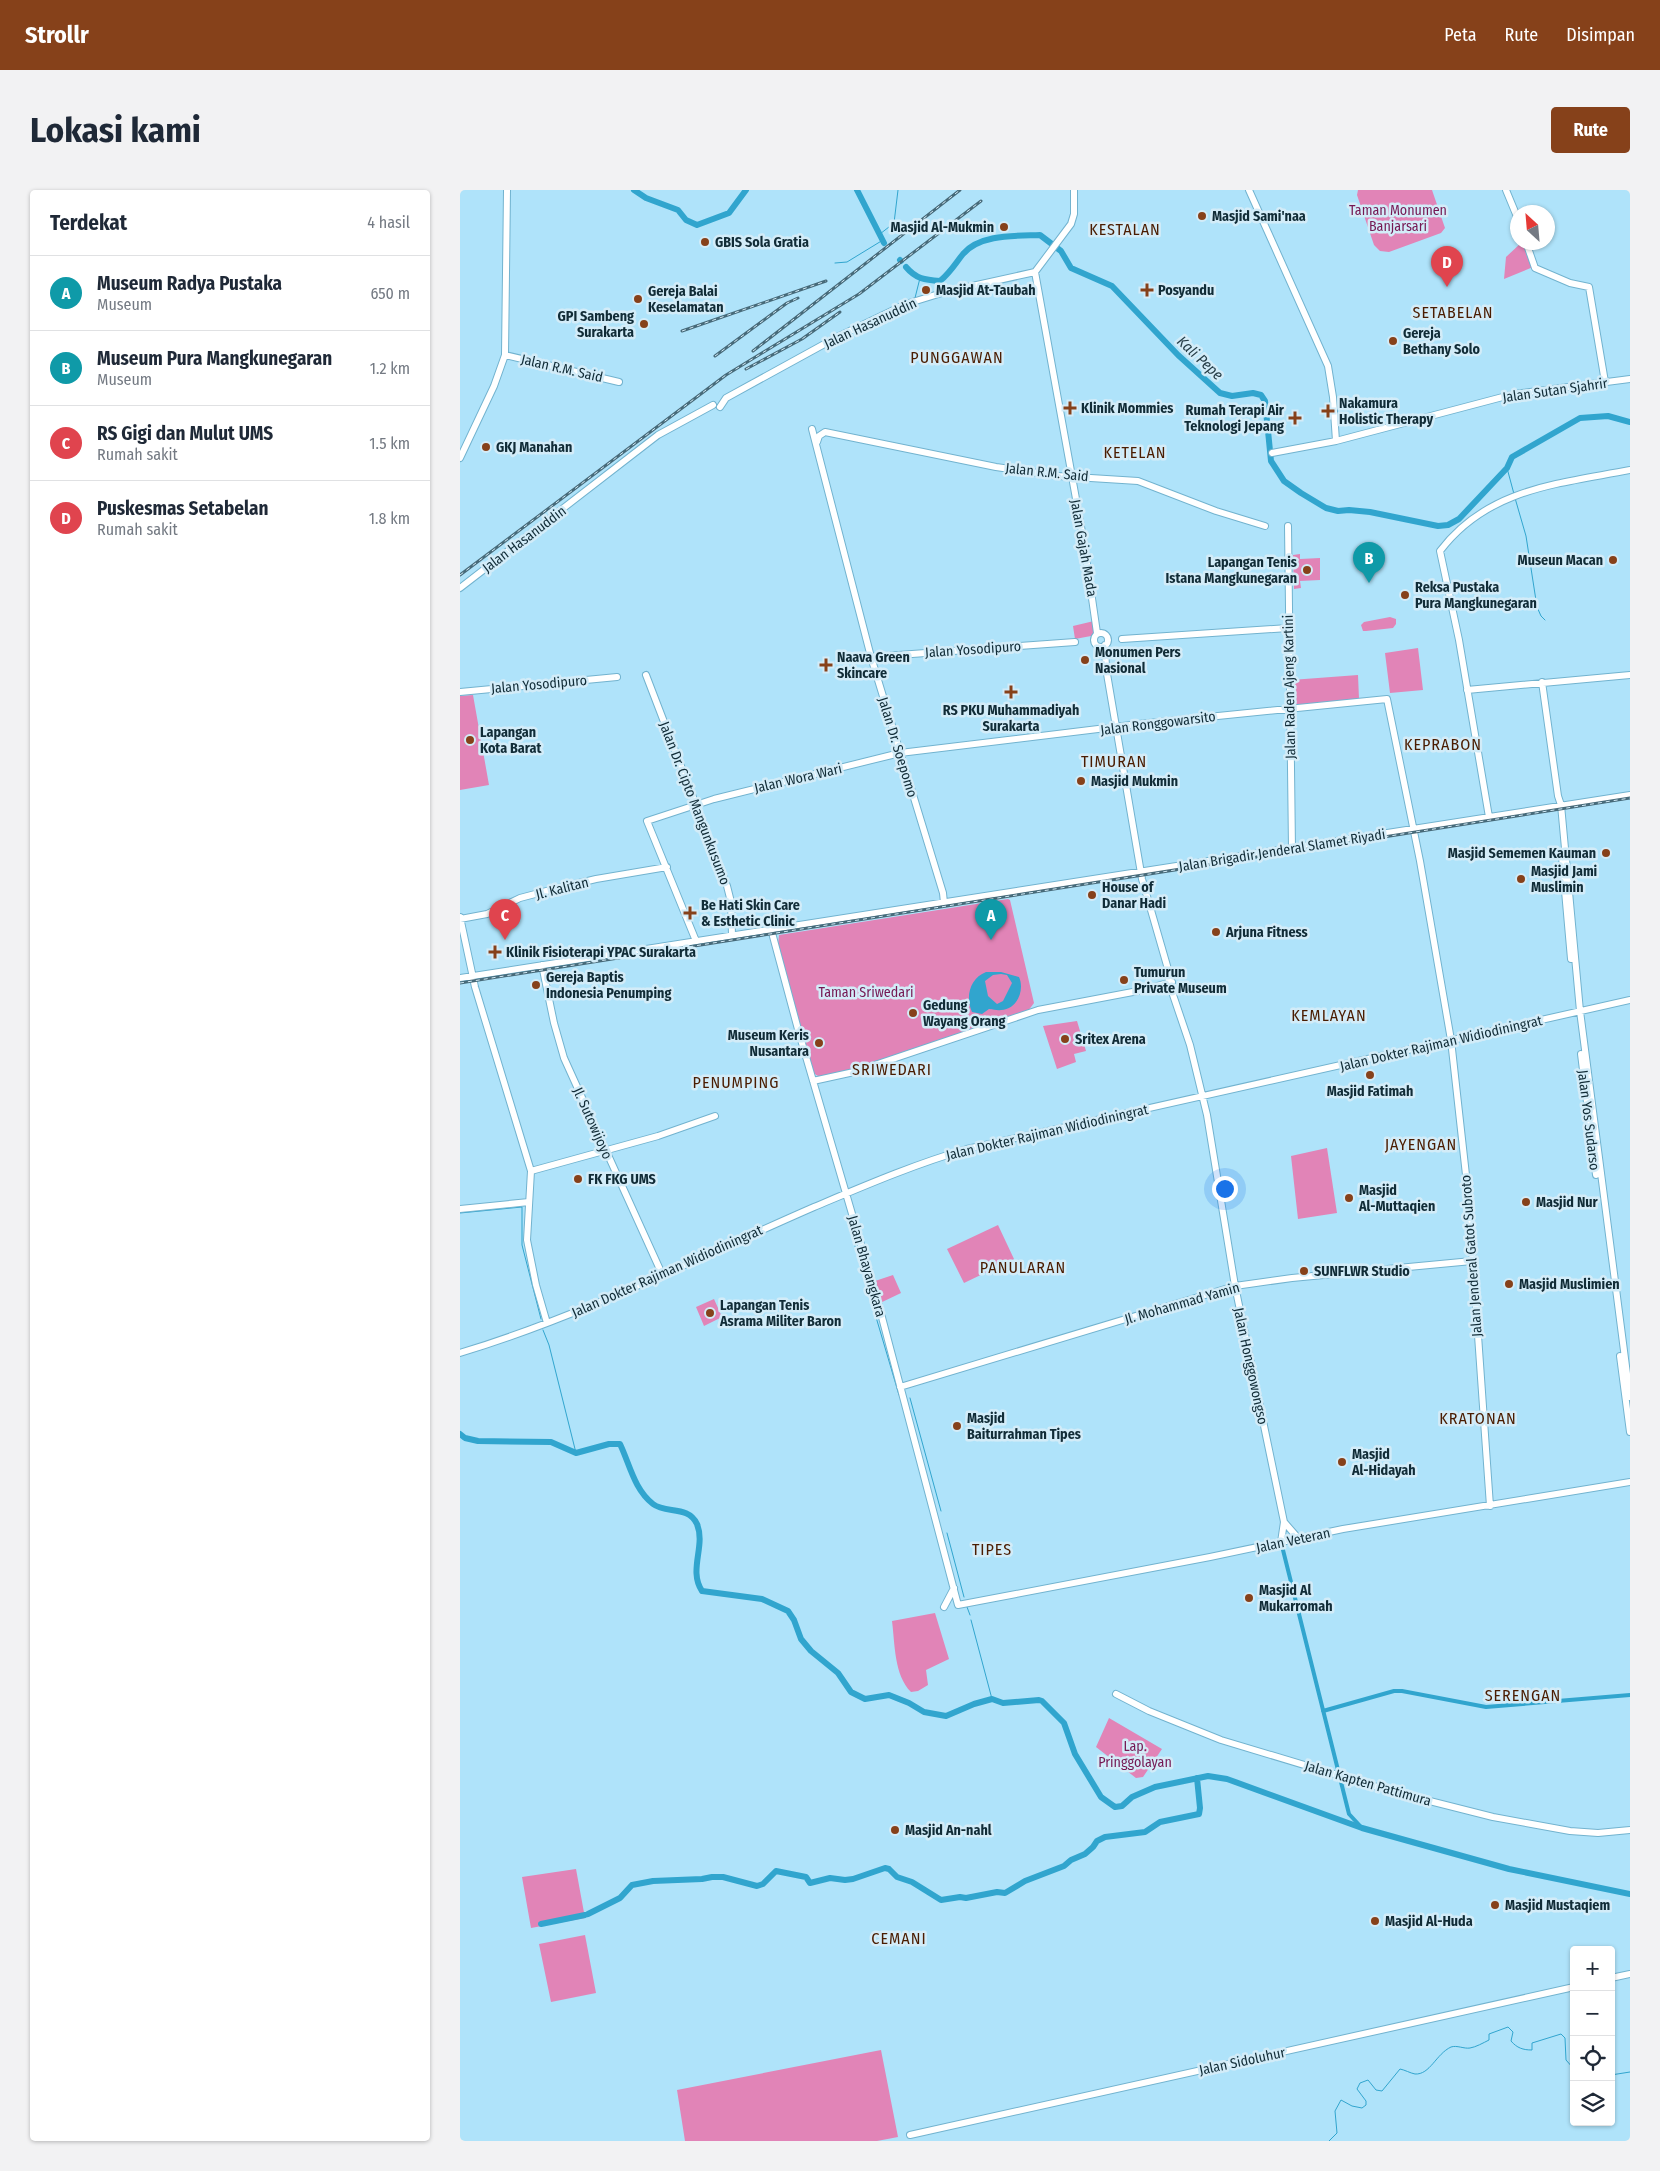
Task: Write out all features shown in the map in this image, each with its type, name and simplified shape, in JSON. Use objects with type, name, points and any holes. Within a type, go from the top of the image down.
[{"type":"main road","points":[[460,458],[490,396],[505,355],[507,190]]},
{"type":"main road","points":[[1070,190],[1074,214]]},
{"type":"main road","points":[[1035,272],[1070,226],[1074,214],[1074,190]]},
{"type":"main road","points":[[1259,190],[1250,192],[1328,366],[1333,397],[1336,441]]},
{"type":"main road","points":[[1506,190],[1512,205]]},
{"type":"main road","points":[[1529,250],[1535,268],[1571,283],[1589,287],[1605,382]]},
{"type":"main road","name":"Jalan Hasanuddin","points":[[460,588],[658,435],[685,420],[716,406],[726,398],[839,336],[923,298],[1035,272]]},
{"type":"main road","name":"Jalan Gajah Mada","points":[[1035,272],[1099,633]]},
{"type":"main road","name":"Jalan R.M. Said","points":[[505,355],[620,382]]},
{"type":"main road","name":"Jalan Sutan Sjahrir","points":[[1272,453],[1336,441],[1508,395],[1630,379]]},
{"type":"main road","name":"Jalan Dr. Soepomo","points":[[812,429],[871,656],[943,894],[944,903]]},
{"type":"main road","name":"Jalan R.M. Said","points":[[817,446],[817,438],[825,432],[956,460],[1021,471],[1144,482],[1216,511],[1265,526]]},
{"type":"main road","points":[[1489,816],[1452,602],[1440,551],[1456,531],[1496,503],[1541,488],[1630,470]]},
{"type":"main road","name":"Jalan Raden Ajeng Kartini","points":[[1288,526],[1292,849]]},
{"type":"main road","points":[[1122,639],[1288,628]]},
{"type":"main road","points":[[1102,646],[1093,640],[1099,633],[1107,636],[1102,646],[1141,872]]},
{"type":"main road","name":"Jalan Yosodipuro","points":[[871,656],[1075,642]]},
{"type":"main road","name":"Jalan Dr. Cipto Mangunkusumo","points":[[646,674],[728,888],[732,935]]},
{"type":"main road","points":[[1467,690],[1630,675]]},
{"type":"main road","name":"Jalan Yosodipuro","points":[[460,692],[617,677]]},
{"type":"main road","name":"Jalan Yos Sudarso","points":[[1542,682],[1558,796],[1578,1012],[1630,1432]]},
{"type":"main road","name":"Jalan Ronggowarsito","points":[[900,754],[1116,729],[1139,724],[1387,699]]},
{"type":"main road","name":"Jalan Jenderal Gatot Subroto","points":[[1387,699],[1414,829],[1451,1040],[1466,1181],[1490,1506]]},
{"type":"main road","name":"Jalan Wora Wari","points":[[667,867],[647,821],[696,804],[900,754]]},
{"type":"main road","name":"Jalan Brigadir Jenderal Slamet Riyadi","points":[[460,978],[472,974],[542,965],[1292,849],[1489,816],[1559,809],[1630,795]]},
{"type":"main road","points":[[667,867],[696,941]]},
{"type":"main road","name":"Jl. Kalitan","points":[[460,918],[490,912],[520,898],[554,889],[596,879],[667,867]]},
{"type":"main road","name":"Jalan Honggowongso","points":[[1141,872],[1197,1073],[1211,1134],[1235,1286],[1284,1522],[1281,1542]]},
{"type":"main road","points":[[460,918],[472,974],[531,1171],[526,1231],[528,1248],[548,1323]]},
{"type":"main road","name":"Jalan Bhayangkara","points":[[771,929],[879,1306],[958,1605]]},
{"type":"main road","points":[[460,934],[468,969],[472,974]]},
{"type":"main road","name":"Jl. Sutowijoyo","points":[[542,965],[561,1050],[604,1150],[662,1274]]},
{"type":"main road","points":[[813,1081],[862,1069],[1038,1010],[1171,984]]},
{"type":"main road","name":"Jalan Dokter Rajiman Widiodiningrat","points":[[460,1353],[548,1323],[846,1193],[932,1160],[967,1149],[1630,1000]]},
{"type":"main road","points":[[531,1171],[664,1134],[716,1116]]},
{"type":"main road","points":[[460,1209],[529,1202]]},
{"type":"main road","name":"Jl. Mohammad Yamin","points":[[900,1387],[1235,1286],[1292,1278],[1472,1261]]},
{"type":"main road","name":"Jalan Yos Sudarso","points":[[1616,1309],[1630,1397]]},
{"type":"main road","name":"Jalan Veteran","points":[[958,1605],[1343,1529],[1630,1482]]},
{"type":"main road","points":[[1284,1522],[1298,1538]]},
{"type":"main road","points":[[944,1607],[954,1588]]},
{"type":"main road","name":"Jalan Kapten Pattimura","points":[[1116,1694],[1149,1711],[1221,1740],[1340,1776],[1505,1820],[1580,1832],[1598,1833],[1630,1830]]},
{"type":"main road","points":[[1615,1977],[1630,1974]]},
{"type":"main road","name":"Jalan Sidoluhur","points":[[910,2135],[1570,1988]]},
{"type":"green space","name":"Taman Monumen Banjarsari","points":[[1358,190],[1432,190],[1445,228],[1441,233],[1389,252],[1380,251],[1374,245],[1357,195]]},
{"type":"green space","points":[[1514,250],[1527,250],[1533,267],[1504,279],[1506,257]]},
{"type":"green space","name":"Lapangan Tenis Istana Mangkunegaran","points":[[1300,554],[1300,559],[1320,558],[1320,580],[1300,581],[1301,588],[1294,589],[1293,555]]},
{"type":"green space","points":[[1390,617],[1396,619],[1396,624],[1393,628],[1363,631],[1361,625],[1364,622]]},
{"type":"green space","points":[[1094,621],[1096,630],[1091,636],[1075,639],[1073,626]]},
{"type":"green space","points":[[1418,648],[1423,690],[1390,693],[1385,653]]},
{"type":"green space","points":[[1358,675],[1359,699],[1294,705],[1291,703],[1291,680]]},
{"type":"green space","name":"Lapangan Kota Barat","points":[[473,695],[489,785],[460,790],[460,696]]},
{"type":"green space","name":"Taman Sriwedari","points":[[1010,900],[1034,1003],[1028,1011],[835,1076],[821,1077],[814,1073],[778,945],[779,935]]},
{"type":"green space","name":"Sritex Arena","points":[[1077,1021],[1086,1051],[1074,1054],[1076,1062],[1057,1069],[1043,1026]]},
{"type":"green space","points":[[1327,1148],[1337,1213],[1298,1219],[1291,1156]]},
{"type":"green space","points":[[998,1225],[1014,1259],[964,1283],[947,1249]]},
{"type":"green space","points":[[893,1275],[901,1293],[878,1304],[872,1282]]},
{"type":"green space","name":"Lapangan Tenis Asrama Militer Baron","points":[[714,1299],[722,1317],[704,1326],[696,1307]]},
{"type":"green space","points":[[935,1613],[949,1659],[926,1670],[928,1685],[918,1691],[911,1692],[905,1685],[898,1668],[892,1621]]},
{"type":"green space","name":"Lap. Pringgolayan","points":[[1109,1718],[1162,1749],[1143,1777],[1136,1778],[1096,1747]]},
{"type":"green space","points":[[576,1869],[585,1918],[531,1928],[522,1877]]},
{"type":"green space","points":[[585,1935],[596,1993],[551,2002],[539,1944]]},
{"type":"green space","points":[[881,2050],[898,2137],[877,2141],[685,2141],[677,2090]]},
{"type":"water","points":[[986,972],[1001,972],[1019,977],[1021,988],[1015,1003],[1007,1009],[989,1009],[982,1014],[972,1012],[969,1000],[970,989],[981,975]],"holes":[[[993,975],[1007,975],[1012,983],[1003,1001],[997,1004],[988,996],[985,981]]]},
{"type":"waterway","name":"Kali Pepe","points":[[634,190],[646,198],[678,210],[686,220],[697,225],[729,213],[746,190]]},
{"type":"waterway","name":"Kali Pepe","points":[[857,190],[884,243]]},
{"type":"waterway","points":[[880,234],[894,223],[898,190]]},
{"type":"waterway","name":"Kali Pepe","points":[[906,267],[913,274],[921,278],[940,281],[950,272],[970,247],[999,237],[1040,235],[1061,251],[1071,268],[1112,286],[1178,355],[1220,393],[1232,396],[1253,393],[1261,395],[1265,401],[1271,461],[1284,481],[1326,508],[1338,511],[1370,512],[1438,526],[1448,525],[1459,519],[1507,468],[1512,457],[1580,418],[1608,416],[1630,422]]},
{"type":"waterway","points":[[835,263],[847,262],[883,240]]},
{"type":"waterway","points":[[915,298],[920,278]]},
{"type":"waterway","points":[[1507,468],[1514,494]]},
{"type":"waterway","points":[[1515,498],[1526,536],[1537,607],[1545,620]]},
{"type":"waterway","points":[[460,1213],[522,1207],[522,1245],[541,1319]]},
{"type":"waterway","points":[[850,1229],[899,1395]]},
{"type":"waterway","points":[[543,1330],[549,1345],[576,1453]]},
{"type":"waterway","points":[[910,1398],[941,1511]]},
{"type":"waterway","points":[[460,1434],[465,1438],[478,1441],[551,1442],[576,1453],[609,1444],[620,1444],[633,1476],[647,1498],[658,1507],[688,1514],[697,1524],[700,1541],[697,1575],[702,1591],[762,1599],[788,1611],[794,1620],[801,1639],[811,1651],[838,1673],[851,1692],[865,1699],[889,1695],[909,1703],[924,1712],[946,1716],[974,1704],[992,1699],[1003,1703],[1042,1701],[1064,1723],[1075,1754],[1101,1797],[1115,1807],[1122,1806],[1132,1797],[1155,1787],[1208,1776],[1227,1779],[1362,1828],[1509,1869],[1630,1894]]},
{"type":"waterway","points":[[947,1533],[964,1597]]},
{"type":"waterway","points":[[1283,1550],[1349,1814],[1362,1828]]},
{"type":"waterway","points":[[967,1607],[970,1615]]},
{"type":"waterway","points":[[971,1620],[992,1699]]},
{"type":"waterway","points":[[1323,1711],[1394,1691],[1486,1707],[1630,1695]]},
{"type":"waterway","points":[[588,1914],[620,1898],[632,1885],[653,1881],[723,1877],[757,1886],[763,1884],[776,1871],[806,1877],[810,1883],[830,1878],[853,1879],[885,1868],[889,1869],[897,1877],[912,1882],[941,1900],[966,1898],[997,1892],[1005,1893],[1025,1881],[1064,1866],[1071,1860],[1085,1854],[1097,1841],[1105,1837],[1145,1832],[1160,1822],[1199,1814],[1197,1778]]},
{"type":"waterway","points":[[541,1924],[585,1915]]},
{"type":"waterway","points":[[1329,2141],[1337,2133],[1335,2111],[1341,2100],[1352,2106],[1362,2108],[1366,2105],[1366,2101],[1357,2089],[1360,2083],[1368,2080],[1376,2090],[1382,2091],[1400,2069],[1415,2074],[1420,2073],[1429,2068],[1441,2054],[1451,2047],[1475,2047],[1489,2040],[1489,2034],[1508,2027],[1513,2032],[1511,2041],[1518,2047],[1526,2050],[1532,2050],[1532,2043],[1561,2034],[1565,2038],[1566,2060],[1570,2064]]},
{"type":"waterway","points":[[1615,2074],[1630,2072]]},
{"type":"railway","points":[[753,351],[960,190]]},
{"type":"railway","points":[[460,575],[726,375],[859,294],[981,201]]},
{"type":"railway","points":[[682,331],[826,281]]},
{"type":"railway","points":[[715,356],[787,303],[798,298]]},
{"type":"railway","points":[[746,369],[802,339],[840,312]]},
{"type":"railway","points":[[460,983],[1630,798]]},
{"type":"place","name":"Masjid Sami'naa","points":[[1202,216]]},
{"type":"place","name":"Masjid Al-Mukmin","points":[[1004,227]]},
{"type":"place","name":"GBIS Sola Gratia","points":[[705,242]]},
{"type":"place","name":"Puskesmas Setabelan","points":[[1447,287]]},
{"type":"place","name":"Masjid At-Taubah","points":[[926,290]]},
{"type":"place","name":"Posyandu","points":[[1147,290]]},
{"type":"place","name":"Gereja Balai Keselamatan","points":[[638,299]]},
{"type":"place","name":"GPI Sambeng Surakarta","points":[[644,324]]},
{"type":"place","name":"Gereja Bethany Solo","points":[[1393,341]]},
{"type":"place","name":"Klinik Mommies","points":[[1070,408]]},
{"type":"place","name":"Nakamura Holistic Therapy","points":[[1328,411]]},
{"type":"place","name":"Rumah Terapi Air Teknologi Jepang","points":[[1295,418]]},
{"type":"place","name":"GKJ Manahan","points":[[486,447]]},
{"type":"place","name":"Museun Macan","points":[[1613,560]]},
{"type":"place","name":"Lapangan Tenis Istana Mangkunegaran","points":[[1307,570]]},
{"type":"place","name":"Museum Pura Mangkunegaran","points":[[1369,583]]},
{"type":"place","name":"Reksa Pustaka Pura Mangkunegaran","points":[[1405,595]]},
{"type":"place","name":"Monumen Pers Nasional","points":[[1085,660]]},
{"type":"place","name":"Naava Green Skincare","points":[[826,665]]},
{"type":"place","name":"RS PKU Muhammadiyah Surakarta","points":[[1011,692]]},
{"type":"place","name":"Lapangan Kota Barat","points":[[470,740]]},
{"type":"place","name":"Masjid Mukmin","points":[[1081,781]]},
{"type":"place","name":"Masjid Sememen Kauman","points":[[1606,853]]},
{"type":"place","name":"Masjid Jami Muslimin","points":[[1521,879]]},
{"type":"place","name":"House of Danar Hadi","points":[[1092,895]]},
{"type":"place","name":"Be Hati Skin Care & Esthetic Clinic","points":[[690,913]]},
{"type":"place","name":"Arjuna Fitness","points":[[1216,932]]},
{"type":"place","name":"RS Gigi dan Mulut UMS","points":[[505,940]]},
{"type":"place","name":"Museum Radya Pustaka","points":[[991,940]]},
{"type":"place","name":"Klinik Fisioterapi YPAC Surakarta","points":[[495,952]]},
{"type":"place","name":"Tumurun Private Museum","points":[[1124,980]]},
{"type":"place","name":"Gereja Baptis Indonesia Penumping","points":[[536,985]]},
{"type":"place","name":"Gedung Wayang Orang","points":[[913,1013]]},
{"type":"place","name":"Sritex Arena","points":[[1065,1039]]},
{"type":"place","name":"Museum Keris Nusantara","points":[[819,1043]]},
{"type":"place","name":"Masjid Fatimah","points":[[1370,1075]]},
{"type":"place","name":"FK FKG UMS","points":[[578,1179]]},
{"type":"place","name":"Masjid Al-Muttaqien","points":[[1349,1198]]},
{"type":"place","name":"Masjid Nur","points":[[1526,1202]]},
{"type":"place","name":"SUNFLWR Studio","points":[[1304,1271]]},
{"type":"place","name":"Masjid Muslimien","points":[[1509,1284]]},
{"type":"place","name":"Lapangan Tenis Asrama Militer Baron","points":[[710,1313]]},
{"type":"place","name":"Masjid Baiturrahman Tipes","points":[[957,1426]]},
{"type":"place","name":"Masjid Al-Hidayah","points":[[1342,1462]]},
{"type":"place","name":"Masjid Al Mukarromah","points":[[1249,1598]]},
{"type":"place","name":"Masjid An-nahl","points":[[895,1830]]},
{"type":"place","name":"Masjid Mustaqiem","points":[[1495,1905]]},
{"type":"place","name":"Masjid Al-Huda","points":[[1375,1921]]},
{"type":"district","name":"KESTALAN","points":[[1125,229]]},
{"type":"district","name":"SETABELAN","points":[[1453,312]]},
{"type":"district","name":"PUNGGAWAN","points":[[957,357]]},
{"type":"district","name":"KETELAN","points":[[1135,452]]},
{"type":"district","name":"KEPRABON","points":[[1443,744]]},
{"type":"district","name":"TIMURAN","points":[[1114,761]]},
{"type":"district","name":"KEMLAYAN","points":[[1329,1015]]},
{"type":"district","name":"SRIWEDARI","points":[[892,1069]]},
{"type":"district","name":"PENUMPING","points":[[736,1082]]},
{"type":"district","name":"JAYENGAN","points":[[1421,1144]]},
{"type":"district","name":"PANULARAN","points":[[1023,1267]]},
{"type":"district","name":"KRATONAN","points":[[1478,1418]]},
{"type":"district","name":"TIPES","points":[[992,1549]]},
{"type":"district","name":"SERENGAN","points":[[1523,1695]]},
{"type":"district","name":"CEMANI","points":[[899,1938]]}]
